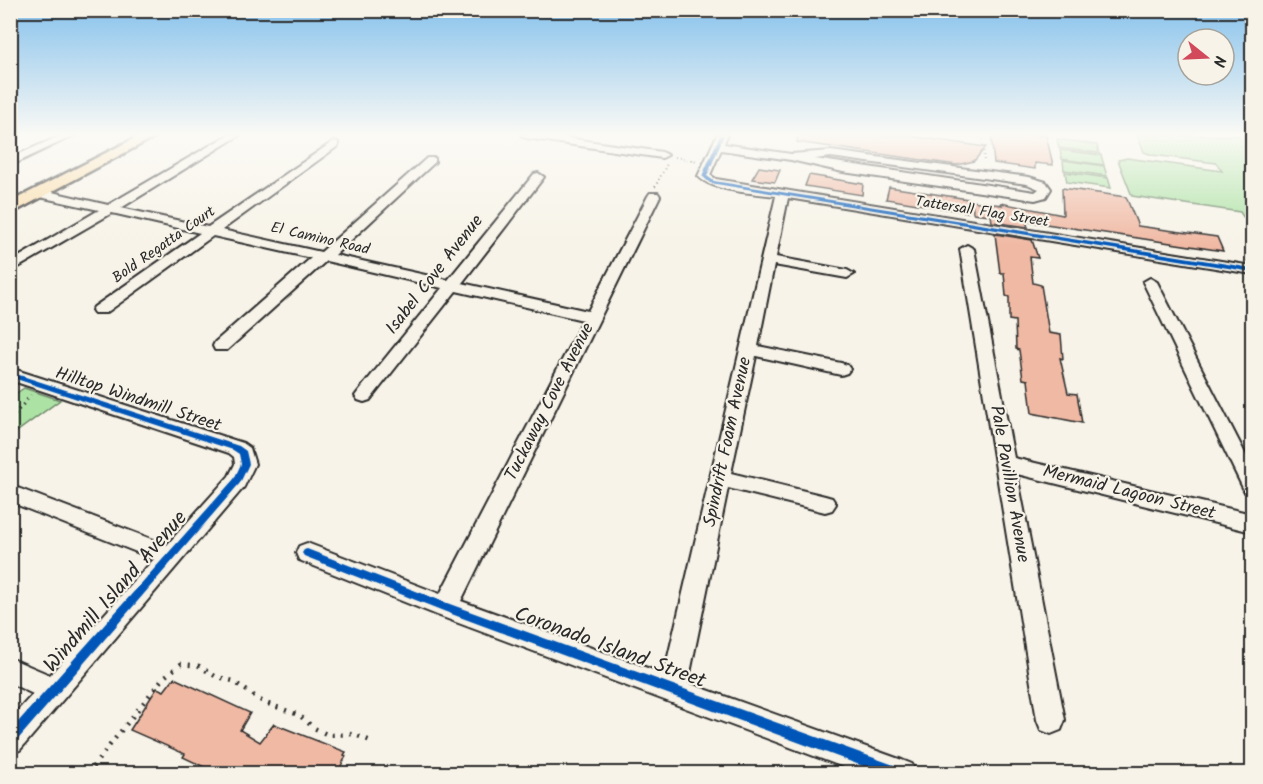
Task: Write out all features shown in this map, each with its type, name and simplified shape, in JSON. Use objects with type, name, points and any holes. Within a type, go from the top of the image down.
[{"type":"main road","points":[[10,209],[80,172]]},
{"type":"street","points":[[10,268],[173,172]]},
{"type":"street","name":"Bold Regatta Court","points":[[100,310],[295,172]]},
{"type":"street","points":[[221,346],[337,247],[418,172]]},
{"type":"street","name":"Tattersall Flag Street","points":[[705,172],[704,176],[712,182],[1252,270]]},
{"type":"street","points":[[868,172],[1035,196],[1042,195],[1045,189],[1042,185],[1029,181],[960,172]]},
{"type":"street","name":"Isabel Cove Avenue","points":[[364,396],[538,177]]},
{"type":"street","name":"El Camino Road","points":[[39,193],[593,317]]},
{"type":"street","name":"Spindrift Foam Avenue","points":[[673,690],[783,194]]},
{"type":"street","name":"Tuckaway Cove Avenue","points":[[446,608],[654,196]]},
{"type":"street","name":"Pale Pavillion Avenue","points":[[967,249],[1051,720]]},
{"type":"street","points":[[768,260],[847,274]]},
{"type":"street","points":[[1150,282],[1252,486]]},
{"type":"street","points":[[748,349],[841,369]]},
{"type":"street","name":"Hilltop Windmill Street","points":[[10,374],[236,448],[243,453],[245,464]]},
{"type":"street","name":"Mermaid Lagoon Street","points":[[1005,463],[1252,523]]},
{"type":"street","name":"Windmill Island Avenue","points":[[10,740],[237,481],[245,464]]},
{"type":"street","points":[[720,478],[825,504]]},
{"type":"street","points":[[10,493],[171,556]]},
{"type":"street","name":"Coronado Island Street","points":[[308,554],[446,608],[902,774]]},
{"type":"street","points":[[10,670],[54,690]]},
{"type":"path","points":[[654,196],[652,192],[663,172]]},
{"type":"path","points":[[10,420],[26,400],[44,385]]},
{"type":"path","points":[[87,774],[164,678],[181,664],[192,663],[214,676],[233,681],[263,702],[299,715],[314,728],[328,735],[353,734],[373,742]]},
{"type":"green space","points":[[1065,172],[1108,178],[1111,188],[1067,182]]},
{"type":"green space","points":[[1075,172],[1106,172],[1107,176]]},
{"type":"green space","points":[[1123,172],[1252,172],[1252,230],[1240,212],[1132,196]]},
{"type":"green space","points":[[24,388],[60,400],[11,436],[11,397]]},
{"type":"building","points":[[756,172],[779,172],[775,182],[752,179]]},
{"type":"building","points":[[809,175],[863,184],[862,195],[805,186]]},
{"type":"building","points":[[889,187],[968,199],[968,212],[886,199]]},
{"type":"building","points":[[1062,188],[1126,197],[1138,226],[1217,237],[1223,251],[1026,221],[1028,227],[992,222],[991,215],[973,213],[972,201],[1002,205],[1001,203],[1063,215]]},
{"type":"building","points":[[995,234],[1032,240],[1038,258],[1030,257],[1033,283],[1041,285],[1049,333],[1061,335],[1063,359],[1060,358],[1068,393],[1077,394],[1082,423],[1032,413],[1028,380],[1023,379],[1019,350],[1016,349],[1015,321],[1009,320],[1009,297],[1006,296],[1004,273],[1000,273]]},
{"type":"building","points":[[174,678],[250,713],[240,730],[260,742],[274,724],[346,752],[337,774],[219,774],[183,757],[185,754],[130,730],[157,688],[164,691]]},
{"type":"cycle path","points":[[706,172],[704,176],[712,182],[1252,270]]},
{"type":"cycle path","points":[[10,374],[236,448],[243,453],[245,464],[237,481],[10,740]]},
{"type":"cycle path","points":[[307,553],[446,607],[902,774]]}]
